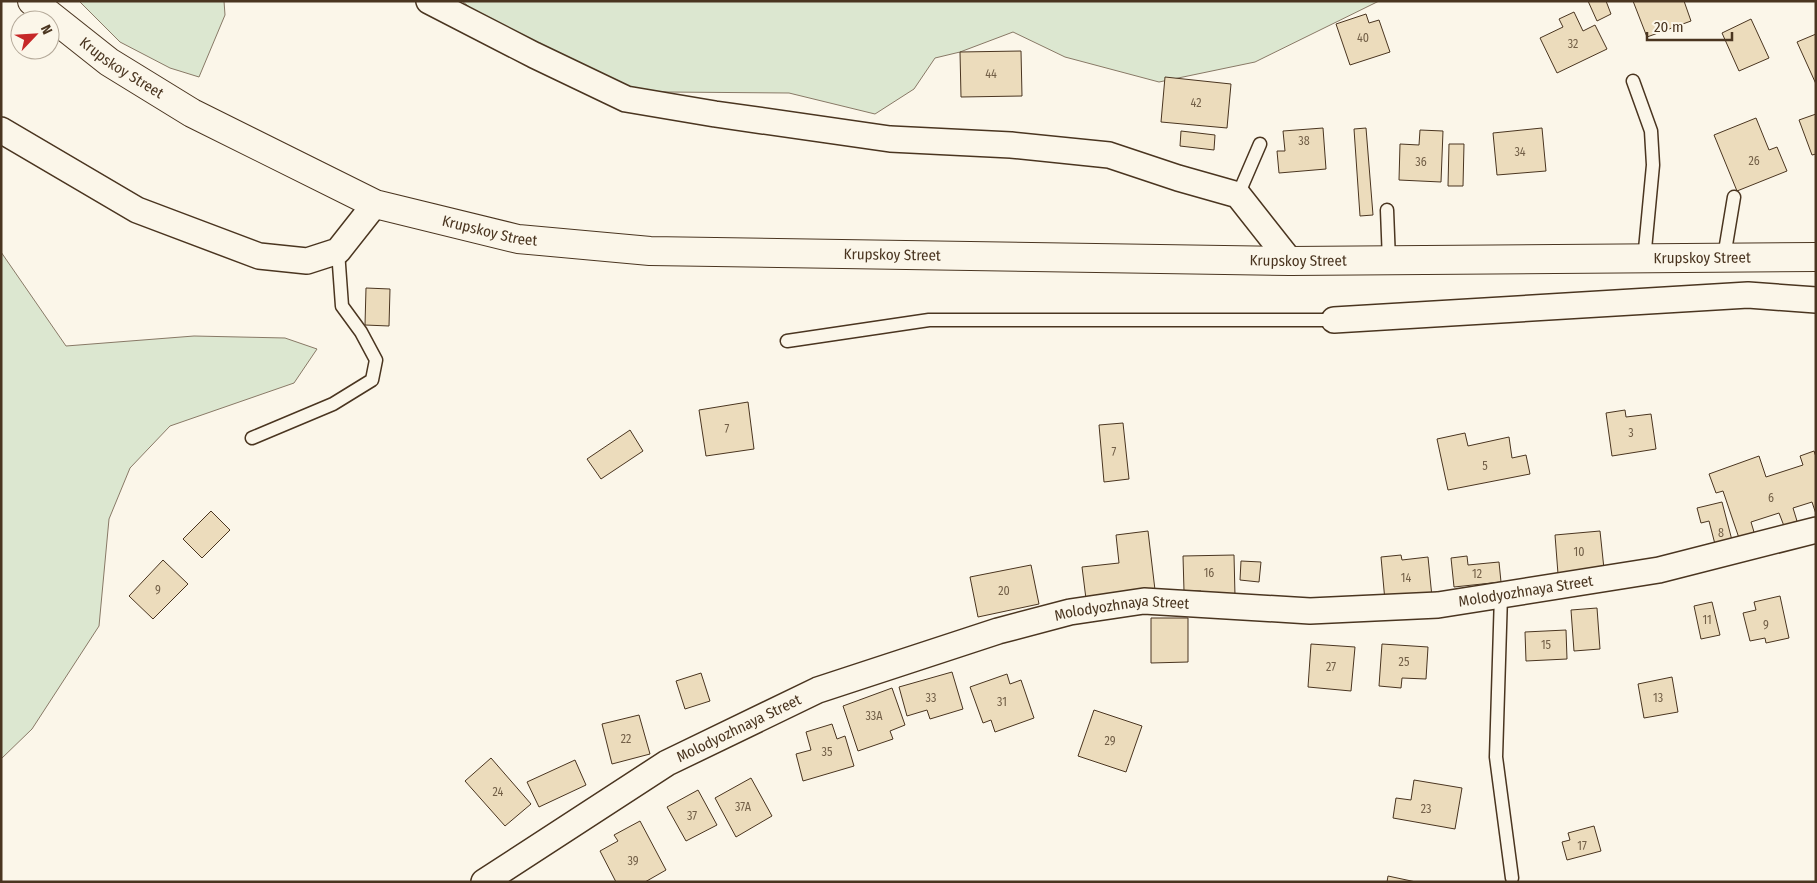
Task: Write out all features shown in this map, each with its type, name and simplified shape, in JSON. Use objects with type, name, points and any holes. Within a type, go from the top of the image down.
[{"type":"street","name":"Krupskoy Street","points":[[32,1],[109,62],[192,113],[375,204],[518,239],[650,251],[1290,261],[1389,262],[1644,260],[1724,257],[1816,258]]},
{"type":"street","points":[[429,1],[534,55],[626,99],[890,139],[1011,145],[1109,155],[1178,178],[1238,195],[1290,261]]},
{"type":"street","points":[[1,130],[137,210],[260,256],[307,261],[338,251],[375,204]]},
{"type":"street","points":[[1334,320],[1748,295],[1816,300]]},
{"type":"street","name":"Molodyozhnaya Street","points":[[484,882],[676,758],[818,690],[998,631],[1070,612],[1144,601],[1310,612],[1438,605],[1658,570],[1816,530]]},
{"type":"lane","points":[[1633,81],[1651,131],[1654,165],[1644,260]]},
{"type":"lane","points":[[1238,195],[1260,144]]},
{"type":"lane","points":[[1724,257],[1734,196]]},
{"type":"lane","points":[[1387,210],[1389,262]]},
{"type":"lane","points":[[252,438],[333,404],[372,380],[376,360],[361,332],[342,306],[338,251]]},
{"type":"lane","points":[[787,341],[929,320],[1334,320]]},
{"type":"lane","points":[[1501,595],[1496,758],[1512,878]]},
{"type":"green space","points":[[79,1],[224,1],[225,15],[199,77],[170,68],[120,42]]},
{"type":"green space","points":[[462,1],[1379,1],[1255,62],[1159,82],[1065,57],[1013,32],[960,52],[935,58],[914,89],[875,114],[789,93],[665,92],[605,89],[484,19]]},
{"type":"green space","points":[[1,252],[66,346],[194,336],[285,338],[317,349],[294,383],[170,426],[130,468],[109,519],[99,626],[32,729],[1,759]]},
{"type":"building","points":[[1588,1],[1606,1],[1611,14],[1597,21]]},
{"type":"building","points":[[1633,1],[1684,1],[1691,21],[1647,37]]},
{"type":"building","points":[[1574,12],[1583,31],[1595,25],[1607,49],[1557,73],[1540,38],[1563,27],[1559,19]]},
{"type":"building","points":[[1366,14],[1369,23],[1379,20],[1390,52],[1350,65],[1336,24]]},
{"type":"building","points":[[1751,19],[1769,58],[1739,71],[1722,33]]},
{"type":"building","points":[[1816,34],[1816,84],[1797,42]]},
{"type":"building","points":[[1021,51],[1022,96],[961,97],[960,52]]},
{"type":"building","points":[[1165,77],[1231,84],[1227,128],[1161,122]]},
{"type":"building","points":[[1816,114],[1816,154],[1812,155],[1799,120]]},
{"type":"building","points":[[1756,118],[1769,150],[1777,147],[1787,171],[1737,191],[1714,135]]},
{"type":"building","points":[[1323,128],[1326,169],[1279,173],[1277,151],[1285,151],[1283,131]]},
{"type":"building","points":[[1366,128],[1373,215],[1360,216],[1354,129]]},
{"type":"building","points":[[1542,128],[1546,171],[1497,175],[1493,133]]},
{"type":"building","points":[[1420,130],[1443,131],[1441,182],[1399,180],[1400,144],[1419,145]]},
{"type":"building","points":[[1181,131],[1215,135],[1214,150],[1180,146]]},
{"type":"building","points":[[1449,144],[1464,144],[1463,186],[1448,186]]},
{"type":"building","points":[[366,288],[390,289],[389,326],[365,325]]},
{"type":"building","points":[[748,402],[754,449],[706,456],[699,410]]},
{"type":"building","points":[[1625,410],[1626,417],[1651,414],[1656,449],[1612,456],[1606,413]]},
{"type":"building","points":[[1123,423],[1129,479],[1104,482],[1099,425]]},
{"type":"building","points":[[630,430],[643,451],[601,479],[587,459]]},
{"type":"building","points":[[1465,433],[1468,446],[1509,437],[1512,458],[1526,455],[1530,474],[1448,490],[1437,439]]},
{"type":"building","points":[[1814,451],[1816,457],[1816,514],[1812,502],[1793,508],[1797,521],[1784,526],[1779,513],[1751,522],[1754,532],[1739,538],[1723,491],[1716,493],[1709,474],[1759,456],[1766,477],[1803,465],[1800,456]]},
{"type":"building","points":[[1722,502],[1733,544],[1716,548],[1709,521],[1701,523],[1697,508]]},
{"type":"building","points":[[211,511],[230,530],[202,558],[183,539]]},
{"type":"building","points":[[1148,531],[1155,590],[1086,599],[1082,567],[1119,563],[1116,535]]},
{"type":"building","points":[[1600,531],[1604,569],[1558,574],[1555,535]]},
{"type":"building","points":[[1234,555],[1235,596],[1202,597],[1201,591],[1184,591],[1183,556]]},
{"type":"building","points":[[1401,555],[1402,560],[1428,557],[1432,597],[1385,601],[1381,557]]},
{"type":"building","points":[[1467,556],[1468,565],[1499,562],[1501,582],[1454,587],[1451,558]]},
{"type":"building","points":[[163,560],[188,584],[153,619],[129,596]]},
{"type":"building","points":[[1241,561],[1261,562],[1259,582],[1240,580]]},
{"type":"building","points":[[1031,565],[1039,604],[978,617],[970,577]]},
{"type":"building","points":[[1780,596],[1789,638],[1766,643],[1765,638],[1750,641],[1743,613],[1756,610],[1754,602]]},
{"type":"building","points":[[1712,602],[1720,635],[1701,639],[1694,606]]},
{"type":"building","points":[[1597,608],[1600,649],[1574,651],[1571,610]]},
{"type":"building","points":[[1151,618],[1188,618],[1188,662],[1151,663]]},
{"type":"building","points":[[1566,630],[1567,659],[1526,661],[1525,632]]},
{"type":"building","points":[[1311,644],[1355,647],[1351,691],[1308,687]]},
{"type":"building","points":[[1382,644],[1428,647],[1426,679],[1402,678],[1401,688],[1379,686]]},
{"type":"building","points":[[952,672],[963,709],[930,719],[927,710],[907,716],[899,687]]},
{"type":"building","points":[[701,673],[710,701],[685,709],[676,681]]},
{"type":"building","points":[[1007,674],[1010,684],[1021,680],[1034,718],[995,732],[991,720],[983,723],[970,687]]},
{"type":"building","points":[[1672,677],[1678,712],[1644,718],[1638,684]]},
{"type":"building","points":[[892,688],[905,725],[890,731],[893,739],[858,751],[843,706]]},
{"type":"building","points":[[1094,710],[1142,726],[1126,772],[1078,756]]},
{"type":"building","points":[[639,715],[650,754],[612,764],[602,724]]},
{"type":"building","points":[[832,724],[837,739],[845,736],[854,766],[803,781],[796,754],[811,750],[806,732]]},
{"type":"building","points":[[491,758],[531,804],[505,826],[465,781]]},
{"type":"building","points":[[575,760],[586,785],[539,807],[527,782]]},
{"type":"building","points":[[751,778],[772,816],[736,837],[715,798]]},
{"type":"building","points":[[1414,780],[1462,788],[1455,829],[1393,818],[1396,798],[1411,800]]},
{"type":"building","points":[[698,790],[717,825],[686,841],[667,807]]},
{"type":"building","points":[[640,821],[666,870],[645,882],[616,882],[600,851],[618,841],[614,835]]},
{"type":"building","points":[[1594,826],[1601,851],[1567,860],[1562,842],[1570,840],[1568,833]]},
{"type":"building","points":[[1388,876],[1416,882],[1387,882]]}]
